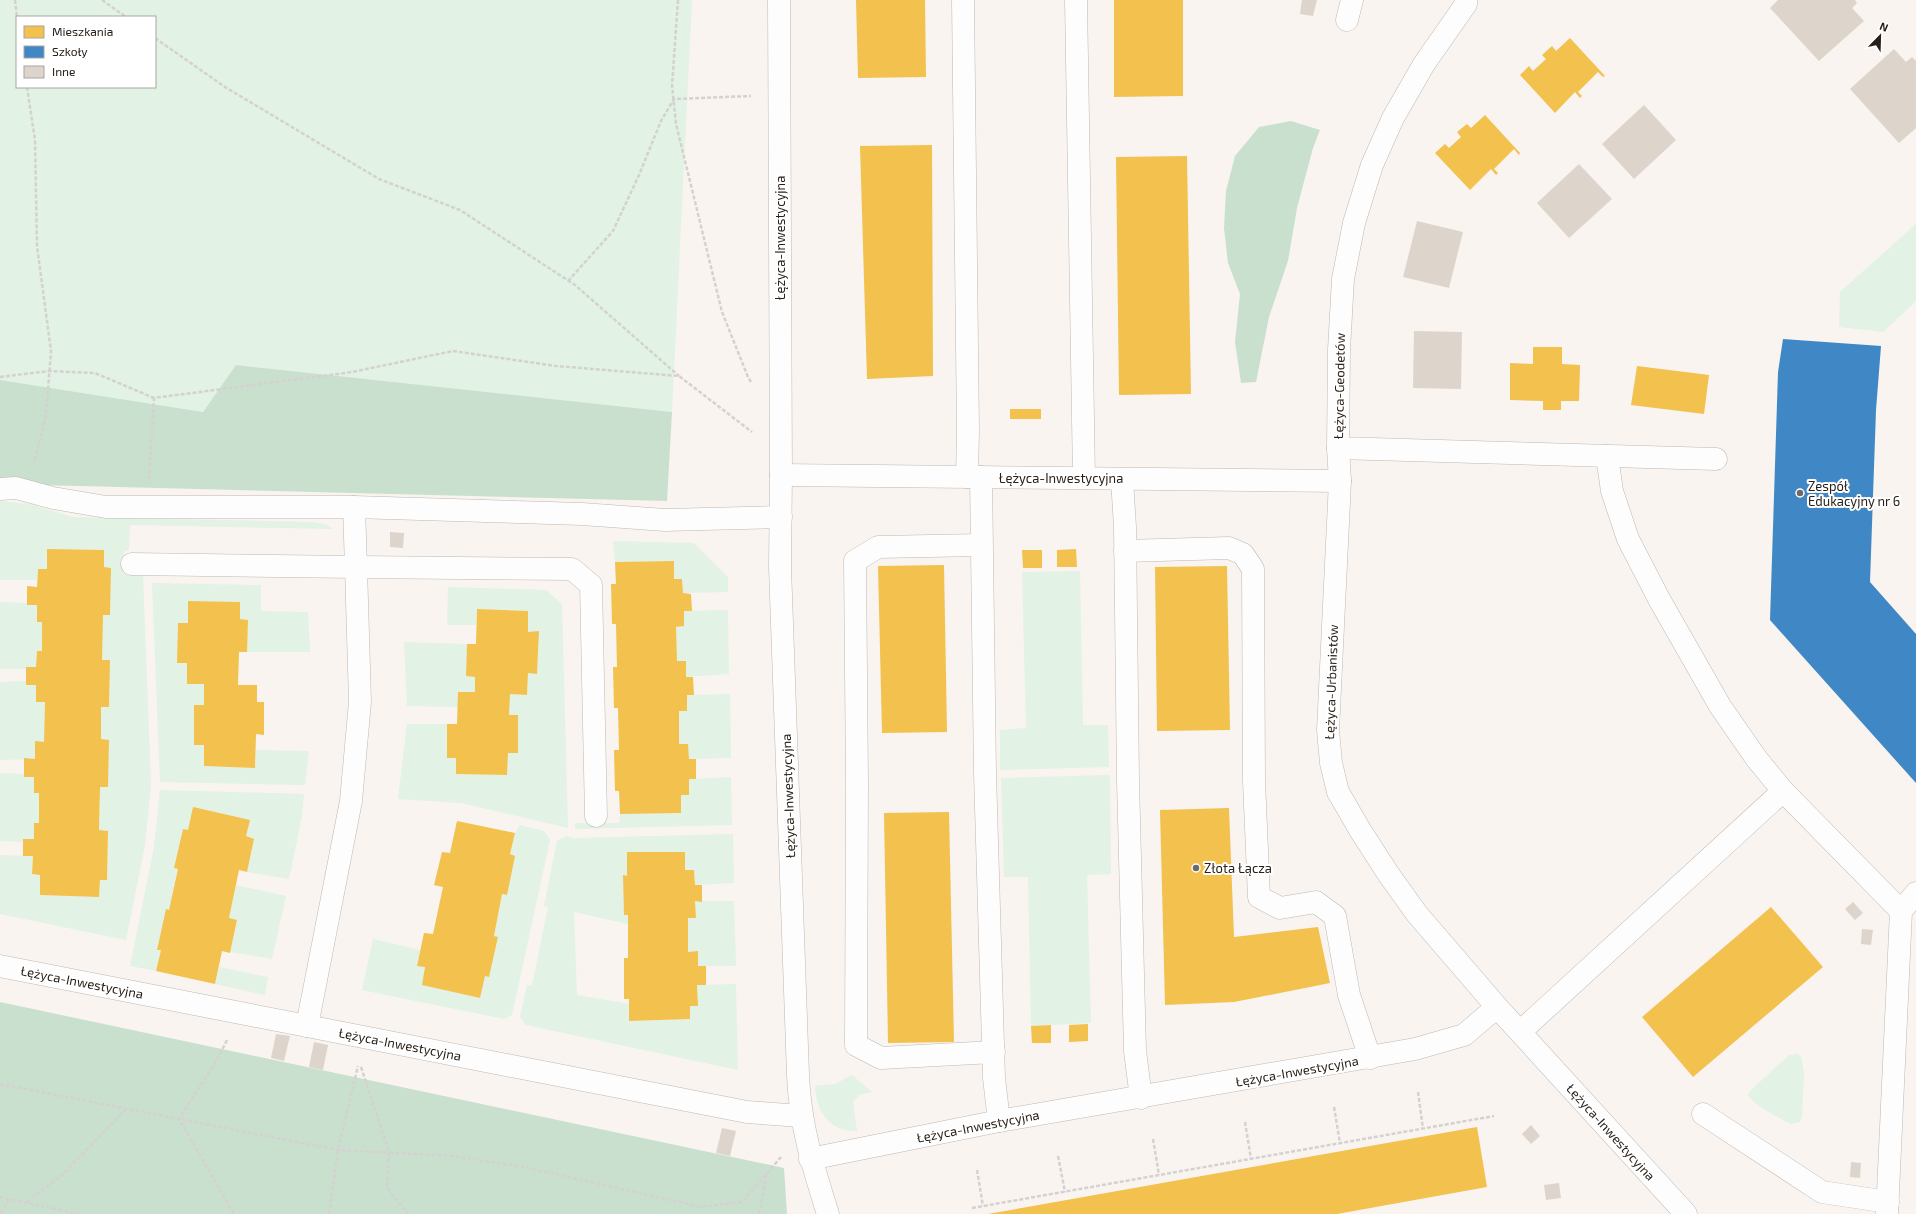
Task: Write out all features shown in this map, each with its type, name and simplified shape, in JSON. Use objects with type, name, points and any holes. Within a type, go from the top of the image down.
[{"type":"street","name":"Łężyca-Inwestycyjna","points":[[779,0],[781,583],[798,1075],[802,1124],[810,1160],[828,1214]]},
{"type":"street","points":[[963,0],[968,432],[981,545],[985,773],[994,1078],[999,1121]]},
{"type":"street","points":[[1076,0],[1084,478]]},
{"type":"street","name":"Łężyca-Geodetów","points":[[1466,0],[1466,4],[1424,64],[1393,118],[1372,165],[1354,223],[1343,279],[1339,350],[1338,448],[1716,460]]},
{"type":"street","name":"Łężyca-Urbanistów","points":[[1338,448],[1340,481],[1328,730],[1331,764],[1338,792],[1381,862],[1417,914],[1497,1007]]},
{"type":"street","points":[[1607,456],[1612,491],[1628,539],[1659,599],[1720,706],[1756,758],[1783,791],[1901,911]]},
{"type":"street","name":"Łężyca-Inwestycyjna","points":[[781,465],[974,477],[1340,481]]},
{"type":"street","points":[[1122,478],[1125,551],[1134,1051],[1141,1098]]},
{"type":"street","points":[[0,489],[16,488],[53,498],[106,507],[354,507],[582,514],[665,520],[780,517]]},
{"type":"street","points":[[307,1026],[351,801],[360,702],[354,507]]},
{"type":"street","points":[[981,545],[878,547],[855,561],[857,783],[856,1045],[881,1058],[994,1052]]},
{"type":"street","points":[[1125,551],[1229,548],[1243,554],[1253,569],[1254,781],[1259,897],[1280,908],[1316,902],[1335,916],[1349,995],[1370,1058]]},
{"type":"street","points":[[132,564],[572,569],[590,585],[596,816]]},
{"type":"street","points":[[1521,1031],[1783,791]]},
{"type":"street","points":[[1703,1114],[1822,1192],[1888,1208],[1901,911],[1916,893]]},
{"type":"street","name":"Łężyca-Inwestycyjna","points":[[0,966],[802,1124]]},
{"type":"street","name":"Łężyca-Inwestycyjna","points":[[810,1160],[999,1121],[1141,1098],[1419,1048],[1464,1035],[1497,1007],[1521,1031],[1686,1214]]},
{"type":"path","points":[[15,0],[17,16]]},
{"type":"path","points":[[102,0],[125,16]]},
{"type":"path","points":[[678,0],[672,85],[676,124],[722,312],[748,377],[752,383]]},
{"type":"path","points":[[156,39],[225,87],[346,160],[379,179],[460,210],[575,285],[781,465]]},
{"type":"path","points":[[27,88],[35,140],[37,246],[51,351],[46,415],[35,457],[29,491]]},
{"type":"path","points":[[674,99],[780,94]]},
{"type":"path","points":[[568,281],[613,231],[662,121],[674,99]]},
{"type":"path","points":[[0,376],[49,370],[95,373],[154,398],[352,372],[453,351],[556,366],[679,376]]},
{"type":"path","points":[[147,507],[154,398]]},
{"type":"path","points":[[179,1119],[218,1058],[241,1013]]},
{"type":"path","points":[[330,1214],[338,1150],[359,1061],[389,1152],[387,1188],[408,1214]]},
{"type":"path","points":[[0,1084],[338,1150],[453,1156],[524,1167],[701,1207],[742,1202],[768,1173],[802,1124]]},
{"type":"path","points":[[1418,1092],[1423,1129]]},
{"type":"path","points":[[1334,1107],[1340,1144]]},
{"type":"path","points":[[27,1202],[63,1174],[126,1109]]},
{"type":"path","points":[[972,1208],[1494,1116]]},
{"type":"path","points":[[179,1119],[234,1214]]},
{"type":"path","points":[[1245,1122],[1251,1159]]},
{"type":"path","points":[[1154,1139],[1159,1176]]},
{"type":"path","points":[[1058,1156],[1065,1192]]},
{"type":"path","points":[[977,1170],[983,1206]]},
{"type":"path","points":[[759,1214],[768,1173]]},
{"type":"path","points":[[0,1197],[79,1214]]},
{"type":"path","points":[[1,1214],[9,1199]]},
{"type":"green space","points":[[0,0],[692,0],[672,412],[236,365],[203,412],[0,380]]},
{"type":"green space","points":[[1291,121],[1320,130],[1313,148],[1297,208],[1288,261],[1269,317],[1256,382],[1241,383],[1235,342],[1240,294],[1228,263],[1224,228],[1226,191],[1235,156],[1259,127]]},
{"type":"green space","points":[[1916,224],[1916,301],[1883,332],[1839,327],[1840,292]]},
{"type":"green space","points":[[236,365],[672,412],[667,501],[0,484],[0,380],[203,412]]},
{"type":"green space","points":[[0,501],[29,504],[73,517],[313,522],[325,524],[333,529],[130,525],[129,550],[124,551],[123,573],[143,574],[151,785],[145,845],[126,940],[0,914],[0,855],[33,856],[32,874],[40,875],[40,895],[99,897],[100,880],[107,880],[108,831],[99,830],[100,787],[108,786],[109,740],[101,739],[101,707],[109,707],[110,660],[102,660],[103,615],[110,614],[111,568],[104,567],[104,550],[47,549],[47,569],[38,569],[37,580],[0,580]]},
{"type":"green space","points":[[613,541],[694,543],[728,577],[728,592],[683,593],[682,579],[674,579],[674,561],[615,562]]},
{"type":"green space","points":[[1080,571],[1083,725],[1108,725],[1109,767],[1000,770],[1000,730],[1026,728],[1022,572]]},
{"type":"green space","points":[[152,583],[261,585],[261,611],[308,612],[310,652],[247,652],[247,620],[240,619],[240,602],[188,601],[188,623],[178,623],[177,663],[187,663],[187,684],[204,684],[204,705],[194,705],[194,745],[204,745],[204,766],[255,768],[256,750],[309,751],[305,785],[160,782]]},
{"type":"green space","points":[[448,587],[546,590],[562,604],[568,828],[461,803],[398,799],[407,724],[447,724],[447,757],[456,758],[456,774],[507,775],[508,753],[518,753],[518,716],[509,715],[510,694],[527,695],[528,673],[537,673],[539,632],[528,632],[528,611],[477,609],[476,625],[447,625]]},
{"type":"green space","points":[[0,602],[37,605],[42,622],[42,651],[37,651],[36,667],[26,667],[26,669],[0,669]]},
{"type":"green space","points":[[728,610],[729,674],[686,677],[686,661],[677,661],[676,627],[684,626],[684,611]]},
{"type":"green space","points":[[404,642],[467,644],[466,676],[475,677],[475,692],[458,692],[458,707],[407,706]]},
{"type":"green space","points":[[26,681],[26,685],[36,685],[36,702],[45,702],[44,742],[35,742],[35,759],[0,760],[0,682]]},
{"type":"green space","points":[[730,694],[731,758],[689,759],[688,744],[679,744],[679,711],[687,710],[687,695]]},
{"type":"green space","points":[[0,773],[24,774],[24,777],[34,777],[34,793],[39,793],[39,823],[34,823],[34,839],[23,842],[0,841]]},
{"type":"green space","points":[[1110,775],[1111,874],[1087,875],[1091,1023],[1031,1026],[1028,877],[1004,877],[1001,778]]},
{"type":"green space","points":[[731,777],[732,825],[575,829],[575,823],[619,823],[620,814],[681,813],[681,795],[689,795],[689,779]]},
{"type":"green space","points":[[160,790],[304,794],[302,816],[289,879],[247,872],[254,839],[246,836],[249,820],[188,830],[183,829],[174,868],[178,869],[169,910],[166,910],[157,950],[161,950],[156,971],[130,966],[154,847]]},
{"type":"green space","points":[[520,825],[544,831],[550,840],[512,1015],[504,1019],[362,990],[373,939],[420,950],[417,965],[425,967],[422,985],[480,998],[485,976],[489,977],[498,937],[494,936],[502,894],[507,895],[515,856],[510,854],[515,833]]},
{"type":"green space","points":[[733,834],[734,883],[695,885],[694,870],[685,870],[684,852],[628,852],[627,876],[623,876],[624,915],[628,915],[628,924],[574,912],[577,995],[629,1004],[630,1021],[690,1019],[690,1006],[698,1006],[697,985],[736,984],[738,1070],[526,1025],[520,1017],[527,985],[532,986],[548,907],[544,906],[557,841],[566,836],[573,838]]},
{"type":"green space","points":[[236,885],[286,896],[272,959],[230,952],[237,921],[229,918]]},
{"type":"green space","points":[[695,901],[734,901],[736,966],[698,966],[698,951],[688,952],[688,918],[696,918]]},
{"type":"green space","points":[[219,967],[268,977],[265,995],[215,984]]},
{"type":"green space","points":[[0,1002],[784,1168],[787,1214],[0,1214]]},
{"type":"green space","points":[[1797,1054],[1801,1056],[1804,1073],[1802,1117],[1800,1122],[1791,1124],[1760,1107],[1750,1098],[1748,1094],[1789,1055]]},
{"type":"green space","points":[[852,1075],[872,1092],[859,1095],[853,1102],[857,1131],[839,1128],[826,1119],[818,1104],[815,1086],[835,1084]]},
{"type":"building: Mieszkania","points":[[856,0],[925,0],[926,77],[858,78]]},
{"type":"building: Mieszkania","points":[[1114,0],[1183,0],[1183,96],[1114,97]]},
{"type":"building: Mieszkania","points":[[1570,38],[1605,76],[1603,77],[1598,72],[1578,92],[1582,96],[1580,98],[1575,92],[1555,113],[1520,75],[1529,66],[1533,71],[1546,59],[1542,55],[1552,46],[1556,51]]},
{"type":"building: Mieszkania","points":[[1485,115],[1520,153],[1519,155],[1514,149],[1494,169],[1498,173],[1496,175],[1491,169],[1470,190],[1435,153],[1445,144],[1449,148],[1461,137],[1457,132],[1467,124],[1471,128]]},
{"type":"building: Mieszkania","points":[[932,145],[933,376],[867,379],[860,146]]},
{"type":"building: Mieszkania","points":[[1187,156],[1191,394],[1119,395],[1116,157]]},
{"type":"building: Mieszkania","points":[[1533,347],[1562,347],[1562,364],[1580,365],[1579,401],[1561,401],[1561,410],[1543,410],[1543,401],[1510,400],[1510,363],[1533,364]]},
{"type":"building: Mieszkania","points":[[1637,366],[1709,375],[1704,414],[1631,405]]},
{"type":"building: Mieszkania","points":[[1010,409],[1041,409],[1041,419],[1010,419]]},
{"type":"building: Mieszkania","points":[[47,549],[104,550],[104,567],[111,568],[110,615],[103,615],[102,660],[110,660],[109,707],[101,707],[101,739],[109,740],[108,787],[100,787],[99,830],[108,831],[107,880],[100,880],[99,897],[40,895],[40,875],[32,874],[33,856],[23,856],[23,839],[34,839],[34,823],[39,823],[39,793],[34,793],[34,777],[24,777],[24,758],[35,759],[35,741],[44,742],[45,702],[36,702],[36,685],[26,685],[26,667],[36,667],[37,651],[42,651],[42,622],[37,622],[37,605],[27,605],[27,586],[37,587],[38,569],[47,569]]},
{"type":"building: Mieszkania","points":[[1076,549],[1077,567],[1057,567],[1057,550]]},
{"type":"building: Mieszkania","points":[[1022,550],[1042,550],[1042,568],[1023,568]]},
{"type":"building: Mieszkania","points":[[674,561],[674,579],[682,579],[683,593],[691,594],[692,611],[684,611],[684,626],[676,627],[677,661],[686,661],[686,677],[693,677],[694,695],[687,695],[687,711],[679,711],[679,744],[688,744],[689,759],[696,759],[696,779],[689,779],[689,795],[681,795],[681,813],[620,814],[619,791],[615,791],[614,750],[619,750],[618,708],[614,708],[613,667],[617,667],[616,624],[612,624],[611,584],[616,584],[615,562]]},
{"type":"building: Mieszkania","points":[[944,565],[947,732],[882,733],[878,566]]},
{"type":"building: Mieszkania","points":[[1227,566],[1230,730],[1157,731],[1155,567]]},
{"type":"building: Mieszkania","points":[[188,601],[240,602],[240,619],[248,620],[247,652],[239,652],[238,685],[257,685],[257,702],[264,702],[264,735],[256,734],[255,768],[204,766],[204,745],[194,745],[194,705],[204,705],[204,684],[187,684],[187,663],[177,663],[178,623],[188,623]]},
{"type":"building: Mieszkania","points":[[477,609],[528,611],[528,632],[539,631],[537,674],[528,673],[527,695],[510,694],[509,715],[518,715],[518,753],[508,753],[507,775],[456,774],[456,758],[447,758],[447,724],[457,724],[458,692],[475,692],[475,677],[466,676],[467,644],[476,644]]},
{"type":"building: Mieszkania","points":[[193,807],[250,820],[246,836],[254,839],[247,872],[239,870],[229,918],[237,920],[230,953],[222,951],[215,984],[156,971],[161,950],[157,950],[166,909],[169,910],[178,869],[174,868],[183,829],[188,830]]},
{"type":"building: Mieszkania","name":"Złota Łącza","points":[[1229,808],[1234,937],[1318,927],[1330,983],[1234,1002],[1165,1005],[1160,810]]},
{"type":"building: Mieszkania","points":[[949,812],[954,1042],[888,1043],[884,813]]},
{"type":"building: Mieszkania","points":[[457,821],[515,833],[510,854],[515,856],[507,895],[502,894],[494,936],[498,937],[489,977],[485,976],[480,998],[422,985],[425,967],[417,966],[424,933],[433,934],[443,887],[434,885],[442,852],[450,853]]},
{"type":"building: Mieszkania","points":[[627,852],[685,852],[685,870],[694,870],[695,885],[702,885],[702,902],[695,901],[696,918],[688,918],[688,952],[698,951],[698,966],[706,966],[706,985],[697,985],[698,1006],[690,1006],[690,1019],[629,1021],[629,999],[624,999],[624,958],[628,958],[628,915],[624,915],[623,875],[627,876]]},
{"type":"building: Mieszkania","points":[[1771,907],[1823,967],[1693,1077],[1642,1017]]},
{"type":"building: Mieszkania","points":[[1088,1024],[1088,1041],[1069,1042],[1069,1025]]},
{"type":"building: Mieszkania","points":[[1051,1025],[1051,1043],[1032,1043],[1031,1026]]},
{"type":"building: Mieszkania","points":[[1477,1127],[1487,1187],[1337,1214],[988,1214]]},
{"type":"building: Szkoły","points":[[1783,339],[1881,346],[1876,410],[1870,582],[1916,634],[1916,783],[1770,620],[1778,372]]},
{"type":"building: Inne","points":[[1302,0],[1317,0],[1313,16],[1300,14]]},
{"type":"building: Inne","points":[[1778,0],[1855,0],[1857,3],[1852,8],[1864,21],[1819,61],[1770,8]]},
{"type":"building: Inne","points":[[1894,49],[1906,62],[1912,57],[1916,61],[1916,128],[1899,143],[1850,89]]},
{"type":"building: Inne","points":[[1644,105],[1676,140],[1634,179],[1602,144]]},
{"type":"building: Inne","points":[[1579,164],[1612,199],[1569,238],[1537,203]]},
{"type":"building: Inne","points":[[1417,221],[1463,232],[1449,288],[1403,277]]},
{"type":"building: Inne","points":[[1414,331],[1462,332],[1461,389],[1413,388]]},
{"type":"building: Inne","points":[[390,532],[404,533],[403,548],[390,547]]},
{"type":"building: Inne","points":[[1853,902],[1863,913],[1855,920],[1845,909]]},
{"type":"building: Inne","points":[[1862,929],[1873,930],[1871,945],[1861,944]]},
{"type":"building: Inne","points":[[276,1034],[290,1036],[284,1061],[271,1058]]},
{"type":"building: Inne","points":[[314,1042],[328,1045],[323,1070],[309,1067]]},
{"type":"building: Inne","points":[[1531,1125],[1540,1136],[1531,1144],[1522,1134]]},
{"type":"building: Inne","points":[[722,1128],[736,1131],[730,1156],[716,1153]]},
{"type":"building: Inne","points":[[1851,1162],[1861,1163],[1860,1178],[1850,1177]]},
{"type":"building: Inne","points":[[1559,1183],[1561,1198],[1546,1200],[1544,1185]]},
{"type":"place","name":"Zespół Edukacyjny nr 6","points":[[1800,493]]},
{"type":"place","name":"Złota Łącza","points":[[1196,868]]}]
